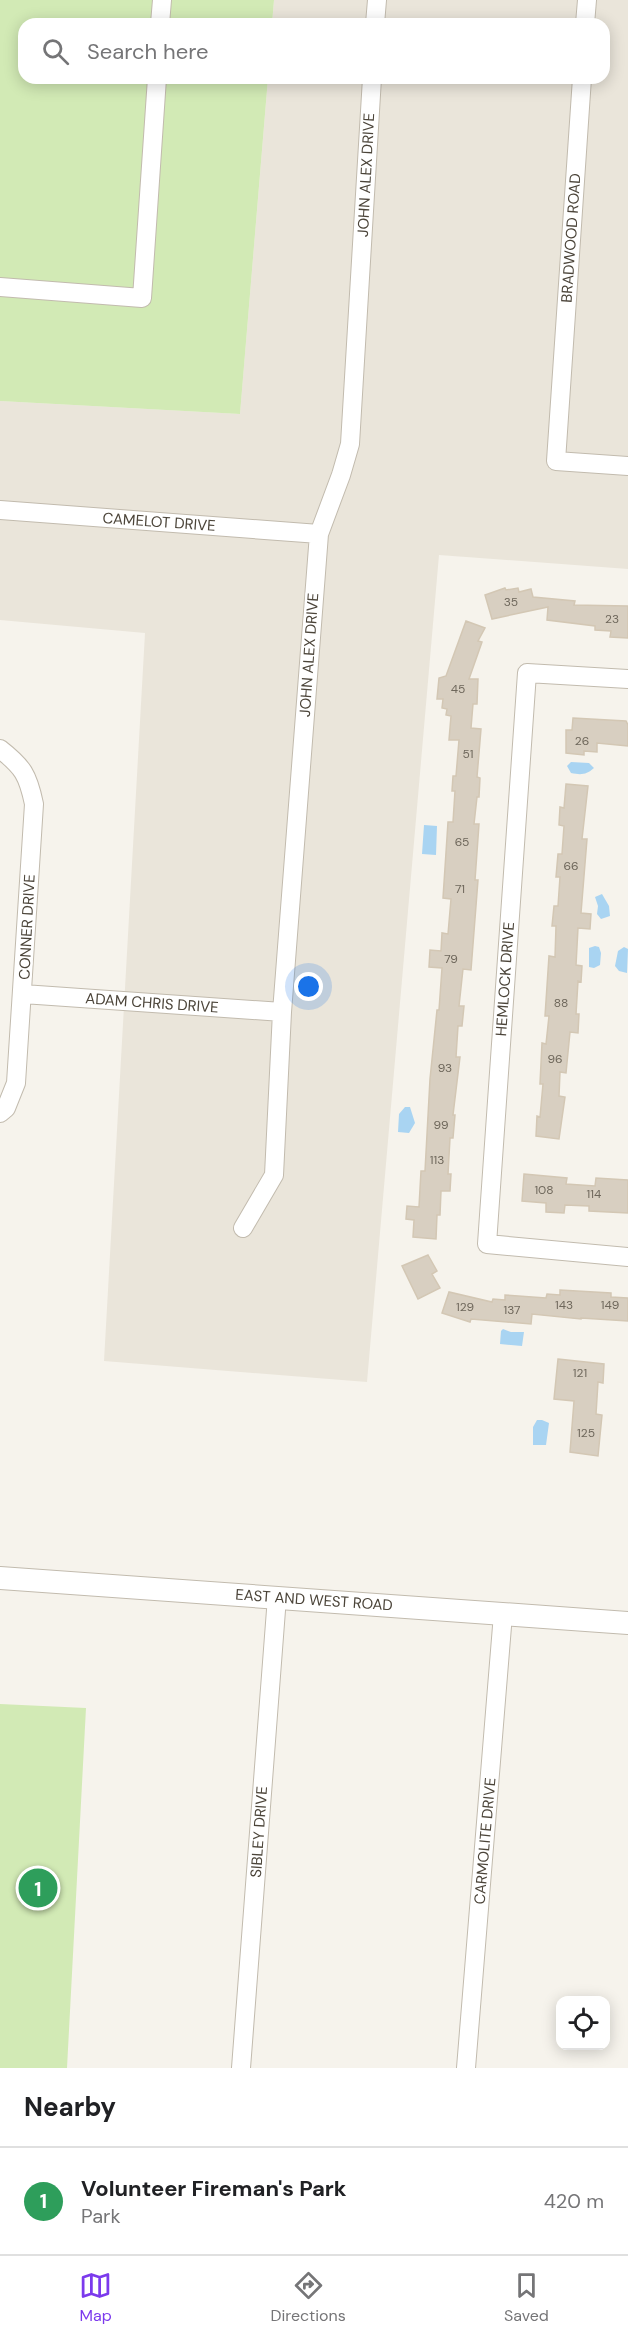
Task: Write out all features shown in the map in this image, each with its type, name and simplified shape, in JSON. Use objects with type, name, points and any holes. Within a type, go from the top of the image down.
[{"type":"street","points":[[160,18],[162,0]]},
{"type":"street","points":[[376,18],[377,0]]},
{"type":"street","points":[[586,18],[587,0]]},
{"type":"street","points":[[0,287],[142,298],[157,84]]},
{"type":"street","name":"JOHN ALEX DRIVE","points":[[243,1228],[274,1175],[282,1012],[319,534],[350,444],[372,84]]},
{"type":"street","name":"BRADWOOD ROAD","points":[[582,84],[556,461],[628,466]]},
{"type":"street","name":"CAMELOT DRIVE","points":[[0,510],[319,534]]},
{"type":"street","name":"HEMLOCK DRIVE","points":[[628,679],[527,673],[487,1244],[628,1257]]},
{"type":"street","name":"CONNER DRIVE","points":[[0,749],[19,764],[30,785],[34,804],[16,1083],[6,1108],[0,1113]]},
{"type":"street","name":"ADAM CHRIS DRIVE","points":[[23,994],[282,1012]]},
{"type":"street","name":"EAST AND WEST ROAD","points":[[0,1578],[628,1623]]},
{"type":"street","name":"SIBLEY DRIVE","points":[[241,2068],[277,1597]]},
{"type":"street","name":"CARMOLITE DRIVE","points":[[466,2068],[503,1614]]},
{"type":"shaded area","points":[[274,0],[628,0],[628,569],[439,555],[367,1382],[104,1361],[145,633],[0,620],[0,401],[240,414],[268,84],[610,84],[610,18],[272,18]]},
{"type":"green space","points":[[0,0],[274,0],[272,18],[18,18],[18,84],[268,84],[240,414],[0,401]]},
{"type":"green space","points":[[0,1704],[86,1708],[67,2068],[0,2068]]},
{"type":"water","points":[[571,762],[589,763],[594,768],[583,774],[571,773],[567,766]]},
{"type":"water","points":[[424,825],[437,826],[436,855],[422,854]]},
{"type":"water","points":[[602,894],[609,906],[610,916],[601,919],[597,914],[598,906],[595,897]]},
{"type":"water","points":[[599,947],[601,953],[600,965],[594,968],[589,967],[589,948]]},
{"type":"water","points":[[624,947],[628,949],[627,973],[619,971],[615,966],[618,951]]},
{"type":"water","points":[[405,1107],[410,1107],[415,1123],[409,1133],[398,1132],[399,1114]]},
{"type":"water","points":[[503,1329],[511,1332],[524,1332],[522,1346],[500,1344]]},
{"type":"water","points":[[537,1420],[549,1423],[546,1445],[533,1445],[533,1427]]},
{"type":"building","points":[[505,588],[506,590],[518,588],[519,592],[531,589],[533,597],[575,601],[574,605],[628,606],[628,638],[610,637],[611,631],[595,630],[595,626],[547,620],[548,607],[492,619],[485,595]]},
{"type":"building","points":[[466,621],[485,628],[478,641],[482,642],[469,679],[478,679],[477,704],[473,704],[471,728],[481,729],[477,777],[480,778],[479,797],[477,797],[474,824],[479,824],[475,880],[478,880],[471,970],[463,969],[459,1006],[464,1006],[462,1026],[458,1026],[456,1057],[460,1057],[453,1115],[455,1115],[453,1138],[450,1138],[448,1174],[451,1174],[450,1191],[441,1191],[436,1239],[413,1237],[414,1220],[406,1219],[407,1206],[419,1207],[421,1171],[425,1171],[430,1079],[442,968],[429,967],[430,950],[441,951],[442,933],[448,934],[451,899],[443,898],[448,822],[453,822],[455,791],[452,791],[453,776],[456,776],[459,740],[449,740],[451,716],[446,715],[447,709],[442,708],[443,699],[437,699],[439,678],[446,676]]},
{"type":"building","points":[[573,718],[626,721],[628,746],[597,743],[597,752],[584,751],[584,755],[566,753],[566,730],[572,730]]},
{"type":"building","points":[[566,784],[588,786],[582,839],[587,839],[581,913],[591,914],[590,929],[578,928],[576,965],[582,966],[581,982],[578,981],[576,1014],[579,1014],[578,1033],[570,1032],[566,1073],[560,1072],[559,1096],[565,1097],[559,1139],[536,1136],[543,1084],[540,1084],[542,1043],[546,1044],[549,1016],[545,1016],[549,956],[555,957],[556,926],[552,926],[554,906],[558,906],[560,877],[556,877],[558,854],[562,854],[564,826],[559,825],[560,807],[564,808]]},
{"type":"building","points":[[524,1174],[567,1178],[566,1184],[595,1186],[596,1178],[628,1180],[628,1213],[589,1211],[589,1206],[565,1205],[564,1213],[546,1212],[546,1203],[522,1201]]},
{"type":"building","points":[[428,1255],[437,1271],[432,1274],[440,1288],[418,1299],[402,1266]]},
{"type":"building","points":[[560,1290],[611,1293],[611,1297],[628,1298],[628,1321],[532,1314],[531,1324],[471,1319],[470,1322],[442,1313],[449,1292],[492,1302],[493,1299],[505,1300],[505,1295],[546,1298],[547,1294],[560,1295]]},
{"type":"building","points":[[558,1359],[604,1364],[603,1383],[598,1382],[596,1414],[602,1415],[598,1456],[570,1452],[574,1401],[554,1399]]},
{"type":"place","name":"Volunteer Fireman's Park","points":[[38,1888]]}]
